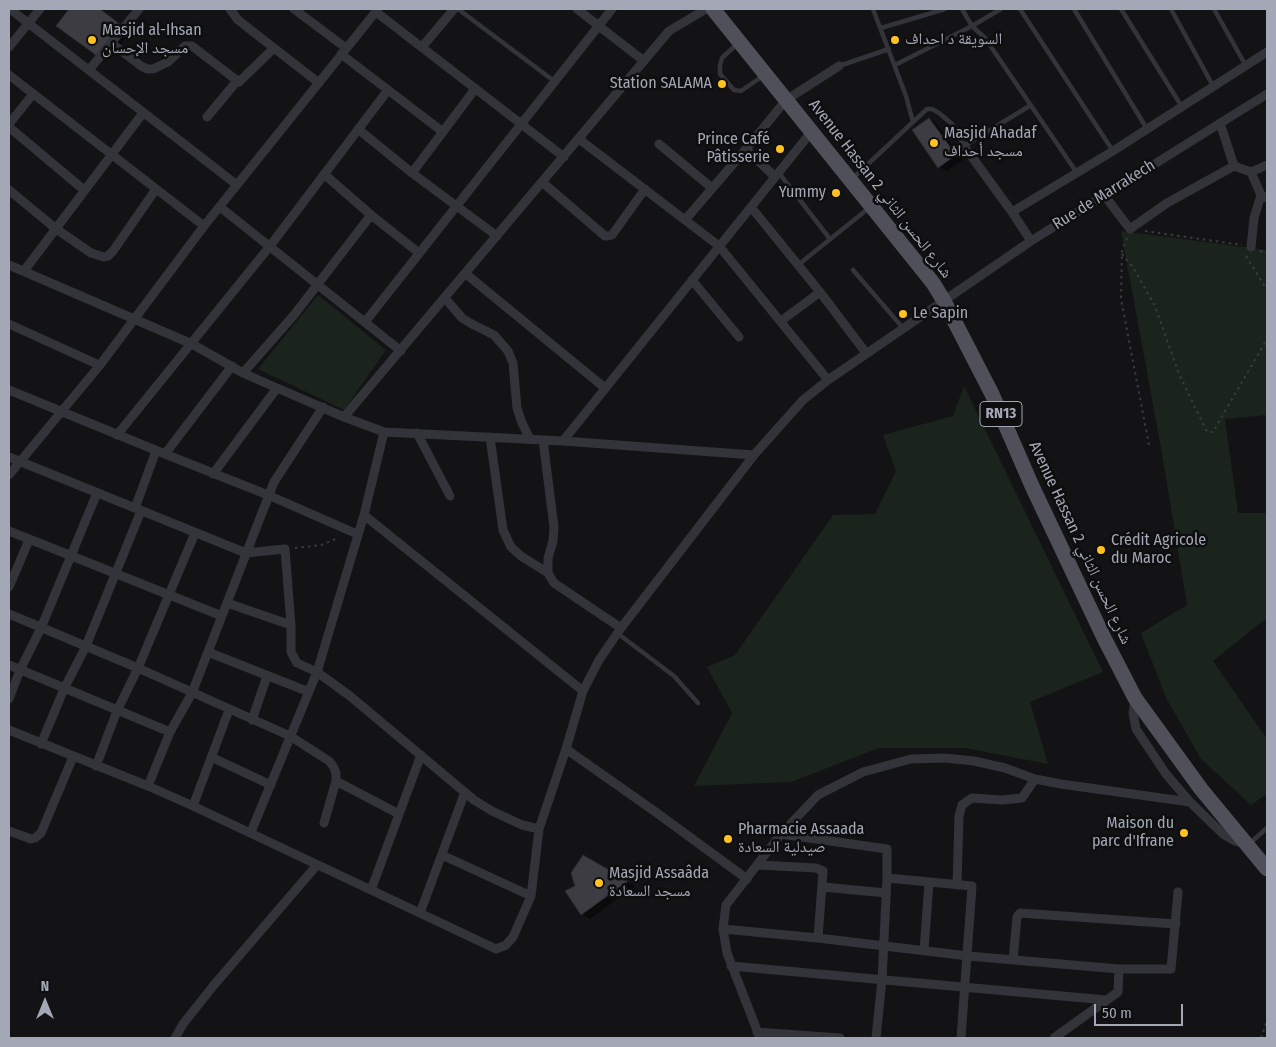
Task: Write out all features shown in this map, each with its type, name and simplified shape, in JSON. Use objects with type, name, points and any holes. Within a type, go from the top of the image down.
[{"type":"main road","name":"Avenue Hassan 2 شارع الحسن الثاني","points":[[713,9],[933,283],[992,394],[1044,513],[1135,698],[1201,789],[1267,869]]},
{"type":"street","points":[[10,9],[237,185]]},
{"type":"street","points":[[9,47],[40,9]]},
{"type":"street","points":[[89,70],[139,9]]},
{"type":"street","points":[[230,9],[238,20],[319,83]]},
{"type":"street","points":[[296,9],[388,90],[443,132]]},
{"type":"street","points":[[422,47],[454,9]]},
{"type":"street","points":[[577,9],[644,61]]},
{"type":"street","points":[[365,322],[612,9]]},
{"type":"street","points":[[344,417],[669,32],[706,9]]},
{"type":"street","points":[[9,475],[99,365],[204,226],[377,11],[564,157]]},
{"type":"street","points":[[111,43],[147,69],[153,69],[168,62],[185,46],[192,46],[237,81]]},
{"type":"street","points":[[207,117],[237,81],[241,81],[274,48]]},
{"type":"street","points":[[1012,212],[1267,52]]},
{"type":"street","points":[[685,220],[786,100],[838,66]]},
{"type":"street","points":[[9,75],[204,226]]},
{"type":"street","points":[[412,173],[475,89]]},
{"type":"street","points":[[117,435],[270,246],[388,90]]},
{"type":"street","points":[[33,94],[9,126],[84,190]]},
{"type":"street","name":"Rue de Marrakech","points":[[420,913],[496,949],[506,945],[513,937],[531,896],[539,829],[583,692],[599,660],[754,454],[803,400],[866,353],[1031,241],[1267,94]]},
{"type":"street","points":[[24,270],[143,113]]},
{"type":"street","points":[[1220,123],[1234,166]]},
{"type":"street","points":[[358,129],[412,173],[498,236]]},
{"type":"street","points":[[563,441],[812,131]]},
{"type":"street","points":[[579,139],[719,246],[828,380]]},
{"type":"street","points":[[659,144],[712,188]]},
{"type":"street","points":[[964,146],[1031,241]]},
{"type":"street","points":[[746,149],[777,175]]},
{"type":"street","points":[[1104,194],[1130,229],[1167,203],[1234,166],[1251,172],[1267,165]]},
{"type":"street","points":[[1250,247],[1254,218],[1264,197],[1251,172]]},
{"type":"street","points":[[324,174],[419,253]]},
{"type":"street","points":[[542,182],[605,236],[612,235],[645,190]]},
{"type":"street","points":[[9,190],[55,228],[91,253],[98,256],[108,256],[156,189]]},
{"type":"street","points":[[220,206],[401,351]]},
{"type":"street","points":[[751,206],[866,353]]},
{"type":"street","points":[[243,373],[318,284],[371,215]]},
{"type":"street","points":[[9,264],[192,344],[243,373],[344,417],[384,432],[530,439],[754,454]]},
{"type":"street","points":[[466,274],[605,388]]},
{"type":"street","points":[[692,280],[739,337]]},
{"type":"street","points":[[781,321],[820,292]]},
{"type":"street","points":[[445,298],[462,318],[494,335],[508,351],[512,363],[517,408],[530,439]]},
{"type":"street","points":[[9,324],[99,365]]},
{"type":"street","points":[[41,744],[64,689],[86,646],[116,574],[160,453],[232,366]]},
{"type":"street","points":[[213,474],[277,388]]},
{"type":"street","points":[[9,390],[160,453],[268,495],[358,534]]},
{"type":"street","points":[[148,786],[170,732],[192,693],[274,482],[323,407]]},
{"type":"street","points":[[251,832],[317,672],[364,515],[384,432]]},
{"type":"street","points":[[417,433],[450,496]]},
{"type":"street","points":[[490,437],[503,530],[511,547],[521,556],[548,573],[554,583],[619,631]]},
{"type":"street","points":[[543,440],[554,527],[548,558],[548,573]]},
{"type":"street","points":[[9,457],[246,553],[285,548],[291,625],[291,652],[296,664],[317,672],[350,696],[465,792],[492,811],[522,825],[539,829]]},
{"type":"street","points":[[9,699],[20,670],[41,628],[97,493]]},
{"type":"street","points":[[364,515],[583,692]]},
{"type":"street","points":[[9,531],[222,616]]},
{"type":"street","points":[[96,766],[117,711],[138,668],[196,533]]},
{"type":"street","points":[[9,587],[28,540]]},
{"type":"street","points":[[227,602],[291,625]]},
{"type":"street","points":[[9,614],[138,668],[290,736],[329,760],[334,766],[336,780],[324,823]]},
{"type":"street","points":[[208,652],[309,692]]},
{"type":"street","points":[[9,665],[170,732]]},
{"type":"street","points":[[252,720],[267,676]]},
{"type":"street","points":[[1135,698],[1133,713],[1136,729],[1166,774],[1190,802],[1223,834],[1235,841],[1248,844]]},
{"type":"street","points":[[193,806],[229,710]]},
{"type":"street","points":[[9,730],[193,806],[420,913],[465,792]]},
{"type":"street","points":[[566,749],[747,879]]},
{"type":"street","points":[[371,890],[422,755]]},
{"type":"street","points":[[9,831],[31,839],[41,833],[73,757]]},
{"type":"street","points":[[211,757],[271,785]]},
{"type":"street","points":[[840,1038],[759,1035],[731,966],[723,929],[726,905],[781,834],[818,795],[863,772],[911,759],[944,758],[974,761],[1005,768],[1036,779],[1190,802]]},
{"type":"street","points":[[957,885],[959,816],[962,805],[972,798],[1002,800],[1022,798],[1036,779]]},
{"type":"street","points":[[336,780],[399,814]]},
{"type":"street","points":[[781,834],[887,849],[888,878],[882,980],[876,1038]]},
{"type":"street","points":[[442,855],[531,896]]},
{"type":"street","points":[[175,1038],[183,1024],[214,985],[317,865]]},
{"type":"street","points":[[758,865],[820,869],[823,871],[818,938]]},
{"type":"street","points":[[888,878],[972,886],[961,1038]]},
{"type":"street","points":[[924,950],[929,883]]},
{"type":"street","points":[[823,887],[886,893]]},
{"type":"street","points":[[723,929],[968,956],[1119,969],[1171,970],[1178,892]]},
{"type":"street","points":[[1013,960],[1017,917],[1020,913],[1176,924]]},
{"type":"street","points":[[731,966],[1106,1000]]},
{"type":"street","points":[[1054,1038],[1118,992],[1119,969]]},
{"type":"lane","points":[[458,9],[554,81]]},
{"type":"lane","points":[[874,9],[906,96],[913,122]]},
{"type":"lane","points":[[880,28],[945,9]]},
{"type":"lane","points":[[962,9],[972,26],[985,38],[1076,173]]},
{"type":"lane","points":[[895,65],[1001,9]]},
{"type":"lane","points":[[1020,9],[1113,150]]},
{"type":"lane","points":[[1074,9],[1147,129]]},
{"type":"lane","points":[[1121,9],[1182,107]]},
{"type":"lane","points":[[1171,9],[1213,86]]},
{"type":"lane","points":[[1214,9],[1246,66]]},
{"type":"lane","points":[[740,41],[722,58],[720,74],[734,90],[741,91],[766,74]]},
{"type":"lane","points":[[838,66],[889,48]]},
{"type":"lane","points":[[851,180],[926,109],[932,109],[939,113],[952,124],[964,146],[1031,105]]},
{"type":"lane","points":[[777,175],[830,239]]},
{"type":"lane","points":[[798,265],[872,206]]},
{"type":"lane","points":[[853,270],[902,328]]},
{"type":"lane","points":[[619,631],[674,676],[698,703]]},
{"type":"lane","points":[[1248,844],[1267,828]]},
{"type":"path","points":[[1149,445],[1121,299],[1122,254],[1130,229],[1250,247],[1267,254]]},
{"type":"path","points":[[1239,245],[1267,290]]},
{"type":"path","points":[[1122,254],[1133,267],[1155,306],[1179,374],[1206,432],[1213,432],[1267,339]]},
{"type":"path","points":[[285,548],[322,545],[340,537],[347,530]]},
{"type":"path","points":[[1261,1038],[1267,1021]]},
{"type":"shaded area","points":[[1121,231],[1267,250],[1267,415],[1225,419],[1238,513],[1267,513],[1267,622],[1264,620],[1213,661],[1267,739],[1267,794],[1251,805],[1201,759],[1166,698],[1141,633],[1187,605],[1162,454]]},
{"type":"shaded area","points":[[318,295],[386,350],[344,410],[258,369]]},
{"type":"shaded area","points":[[964,386],[1103,672],[1030,702],[1048,764],[965,748],[879,748],[791,782],[694,786],[732,713],[707,667],[735,655],[833,515],[875,514],[896,471],[883,435],[953,416]]},
{"type":"building","name":"Masjid al-Ihsan مسجد الإحسان","points":[[69,9],[100,9],[121,25],[96,55],[56,26]]},
{"type":"building","name":"Masjid Ahadaf مسجد أحداف","points":[[929,118],[956,155],[938,168],[912,130]]},
{"type":"building","name":"Masjid Assaâda مسجد السعادة","points":[[583,855],[628,881],[581,915],[565,891],[575,886],[571,873]]},
{"type":"place","name":"Masjid al-Ihsan مسجد الإحسان","points":[[92,40]]},
{"type":"place","name":"السويقة د احداف","points":[[895,40]]},
{"type":"place","name":"Station SALAMA","points":[[722,84]]},
{"type":"place","name":"Masjid Ahadaf مسجد أحداف","points":[[934,143]]},
{"type":"place","name":"Prince Café Pâtisserie","points":[[780,149]]},
{"type":"place","name":"Yummy","points":[[836,193]]},
{"type":"place","name":"Le Sapin","points":[[903,314]]},
{"type":"place","name":"Crédit Agricole du Maroc","points":[[1101,550]]},
{"type":"place","name":"Maison du parc d'Ifrane","points":[[1184,833]]},
{"type":"place","name":"Pharmacie Assaada صيدلية السعادة","points":[[728,839]]},
{"type":"place","name":"Masjid Assaâda مسجد السعادة","points":[[599,883]]}]
